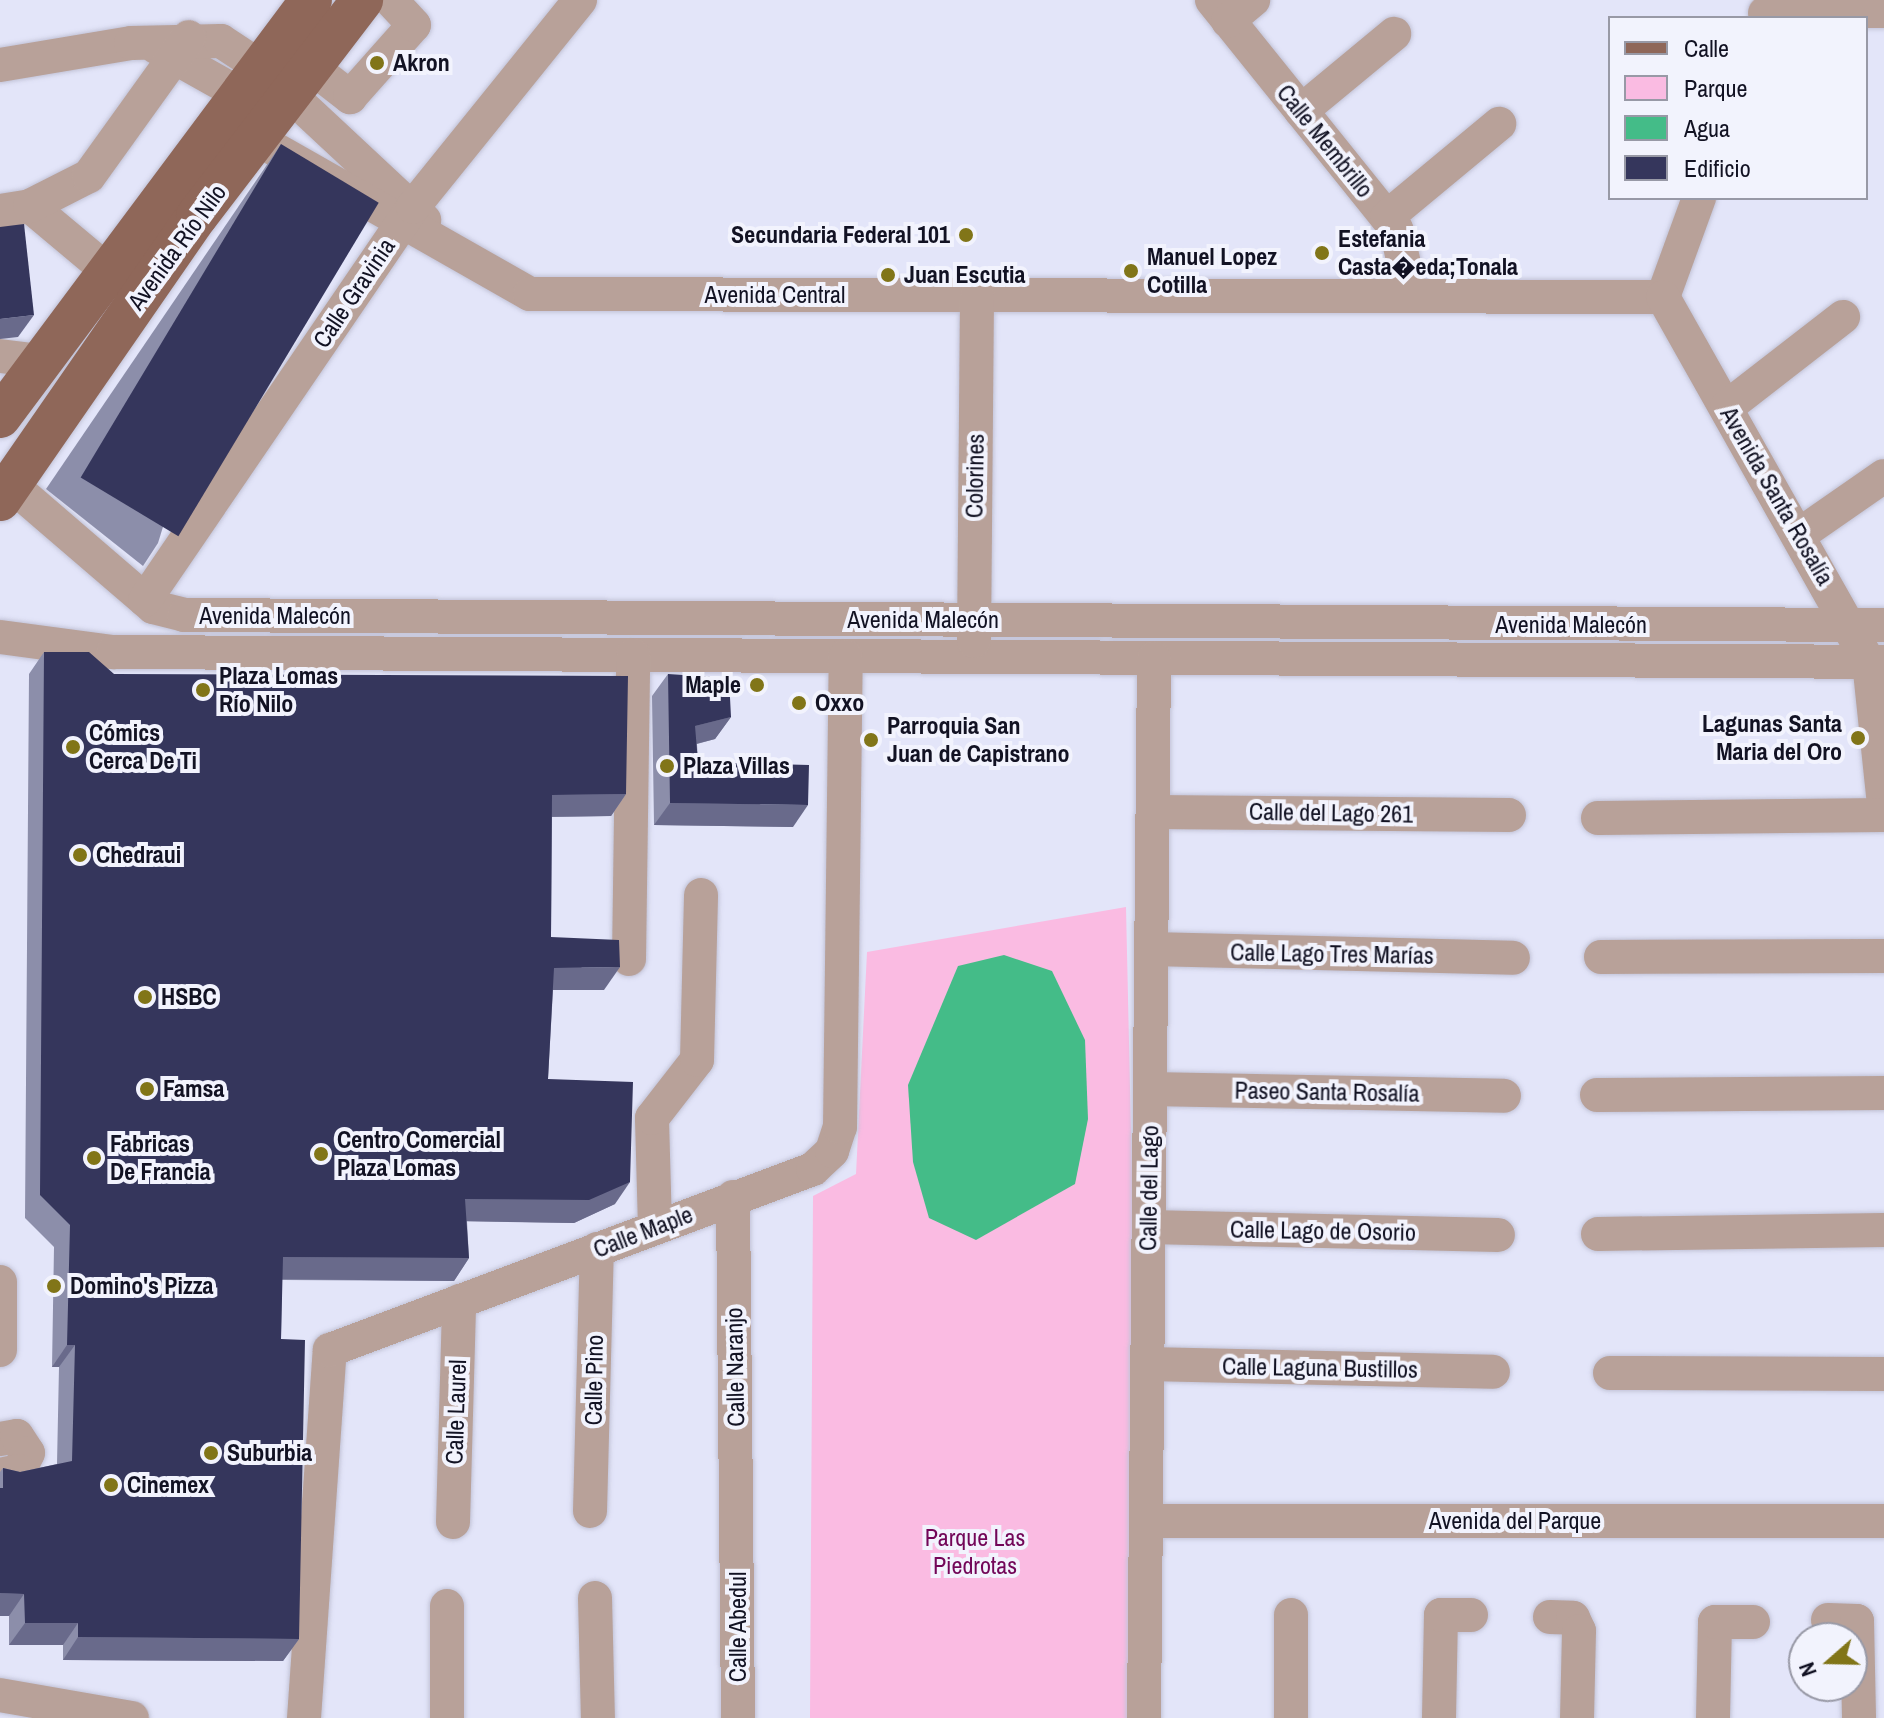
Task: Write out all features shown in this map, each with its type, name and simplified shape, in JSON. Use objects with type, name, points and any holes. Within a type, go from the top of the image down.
[{"type":"main road","name":"Avenida Río Nilo","points":[[3,406],[19,358],[105,269],[311,0]]},
{"type":"main road","name":"Avenida Río Nilo","points":[[5,492],[197,216],[362,0]]},
{"type":"main road","points":[[164,191],[197,216]]},
{"type":"street","points":[[300,80],[350,97],[414,25],[391,0]]},
{"type":"street","name":"Calle Gravinia","points":[[145,600],[417,220],[580,0]]},
{"type":"street","name":"Calle Membrillo","points":[[1231,7],[1301,111],[1387,217],[1402,247],[1411,294]]},
{"type":"street","points":[[1764,10],[1884,11]]},
{"type":"street","points":[[1301,111],[1394,34]]},
{"type":"street","name":"Avenida Central","points":[[0,65],[131,43],[173,49],[221,41],[249,80],[300,80],[417,220]]},
{"type":"street","points":[[140,298],[105,269],[15,208],[102,164],[173,49]]},
{"type":"street","points":[[1387,217],[1499,124]]},
{"type":"street","name":"Avenida Central","points":[[257,139],[417,220],[530,294],[1663,297]]},
{"type":"street","points":[[1663,297],[1698,200]]},
{"type":"street","name":"Colorines","points":[[974,657],[977,296]]},
{"type":"street","name":"Avenida Santa Rosalía","points":[[1663,297],[1799,535],[1868,626],[1877,662],[1884,805]]},
{"type":"street","points":[[1727,407],[1843,317]]},
{"type":"street","points":[[1799,535],[1884,476]]},
{"type":"street","name":"Avenida Malecón","points":[[5,492],[145,600],[184,615],[1868,626]]},
{"type":"street","name":"Avenida Malecón","points":[[0,637],[113,652],[1877,662]]},
{"type":"street","points":[[629,959],[633,655]]},
{"type":"street","name":"Calle Maple","points":[[304,1718],[330,1350],[813,1169],[832,1151],[840,1127],[846,656]]},
{"type":"street","name":"Calle del Lago","points":[[1144,1718],[1154,658]]},
{"type":"street","name":"Calle del Lago 261","points":[[1153,812],[1509,815]]},
{"type":"street","points":[[1598,818],[1884,815]]},
{"type":"street","points":[[655,1227],[652,1118],[697,1060],[701,895]]},
{"type":"street","name":"Calle Lago Tres Marías","points":[[1151,949],[1513,958]]},
{"type":"street","points":[[1601,957],[1884,956]]},
{"type":"street","name":"Paseo Santa Rosalía","points":[[1150,1089],[1504,1096]]},
{"type":"street","points":[[1597,1095],[1884,1093]]},
{"type":"street","name":"Calle Naranjo","points":[[733,1197],[737,1536]]},
{"type":"street","name":"Calle Lago de Osorio","points":[[1149,1227],[1498,1235]]},
{"type":"street","points":[[1598,1234],[1884,1230]]},
{"type":"street","name":"Calle Pino","points":[[590,1511],[597,1249]]},
{"type":"street","points":[[0,1350],[2,1295]]},
{"type":"street","name":"Calle Laurel","points":[[453,1522],[459,1301]]},
{"type":"street","name":"Calle Laguna Bustillos","points":[[1148,1364],[1493,1372]]},
{"type":"street","points":[[1610,1373],[1884,1374]]},
{"type":"street","points":[[0,1439],[17,1436],[28,1453],[19,1471],[0,1475]]},
{"type":"street","name":"Avenida del Parque","points":[[1146,1521],[1884,1521]]},
{"type":"street","name":"Calle Abedul","points":[[737,1536],[738,1718]]},
{"type":"street","points":[[595,1598],[598,1718]]},
{"type":"street","points":[[447,1606],[447,1718]]},
{"type":"street","points":[[1291,1615],[1291,1718]]},
{"type":"street","points":[[1439,1718],[1441,1615],[1471,1615]]},
{"type":"street","points":[[1550,1617],[1573,1618],[1579,1631],[1577,1718]]},
{"type":"street","points":[[1828,1620],[1857,1621],[1859,1718]]},
{"type":"street","points":[[1713,1718],[1715,1622],[1753,1622]]},
{"type":"street","points":[[0,1695],[132,1718]]},
{"type":"green space","name":"Parque Las Piedrotas","points":[[1126,907],[1144,1718],[810,1718],[813,1196],[856,1174],[867,952]]},
{"type":"water","points":[[1004,955],[1052,971],[1085,1040],[1088,1119],[1075,1184],[976,1240],[929,1218],[913,1162],[908,1085],[958,966]]},
{"type":"building","points":[[281,144],[379,203],[178,536],[81,477]]},
{"type":"building","points":[[24,224],[34,315],[0,319],[0,227]]},
{"type":"building","name":"Centro Comercial Plaza Lomas","points":[[44,652],[89,652],[114,674],[628,676],[626,794],[552,795],[551,937],[619,940],[620,967],[554,968],[548,1079],[633,1082],[630,1182],[589,1200],[465,1199],[469,1258],[283,1257],[281,1339],[305,1340],[299,1639],[78,1637],[78,1623],[25,1623],[24,1594],[0,1593],[0,1488],[3,1488],[3,1468],[20,1472],[72,1461],[75,1345],[67,1345],[70,1225],[40,1195]]},
{"type":"building","points":[[668,674],[729,678],[731,717],[695,726],[698,762],[809,765],[808,805],[670,803]]},
{"type":"place","name":"Akron","points":[[377,63]]},
{"type":"place","name":"Secundaria Federal 101","points":[[966,235]]},
{"type":"place","name":"Estefania Casta�eda;Tonala","points":[[1322,253]]},
{"type":"place","name":"Manuel Lopez Cotilla","points":[[1131,271]]},
{"type":"place","name":"Juan Escutia","points":[[888,275]]},
{"type":"place","name":"Maple","points":[[757,685]]},
{"type":"place","name":"Plaza Lomas Río Nilo","points":[[203,690]]},
{"type":"place","name":"Oxxo","points":[[799,703]]},
{"type":"place","name":"Lagunas Santa Maria del Oro","points":[[1858,738]]},
{"type":"place","name":"Parroquia San Juan de Capistrano","points":[[871,740]]},
{"type":"place","name":"Cómics Cerca De Ti","points":[[73,747]]},
{"type":"place","name":"Plaza Villas","points":[[667,766]]},
{"type":"place","name":"Chedraui","points":[[80,855]]},
{"type":"place","name":"HSBC","points":[[145,997]]},
{"type":"place","name":"Famsa","points":[[147,1089]]},
{"type":"place","name":"Centro Comercial Plaza Lomas","points":[[321,1154]]},
{"type":"place","name":"Fabricas De Francia","points":[[94,1158]]},
{"type":"place","name":"Domino's Pizza","points":[[54,1286]]},
{"type":"place","name":"Suburbia","points":[[211,1453]]},
{"type":"place","name":"Cinemex","points":[[111,1485]]}]
